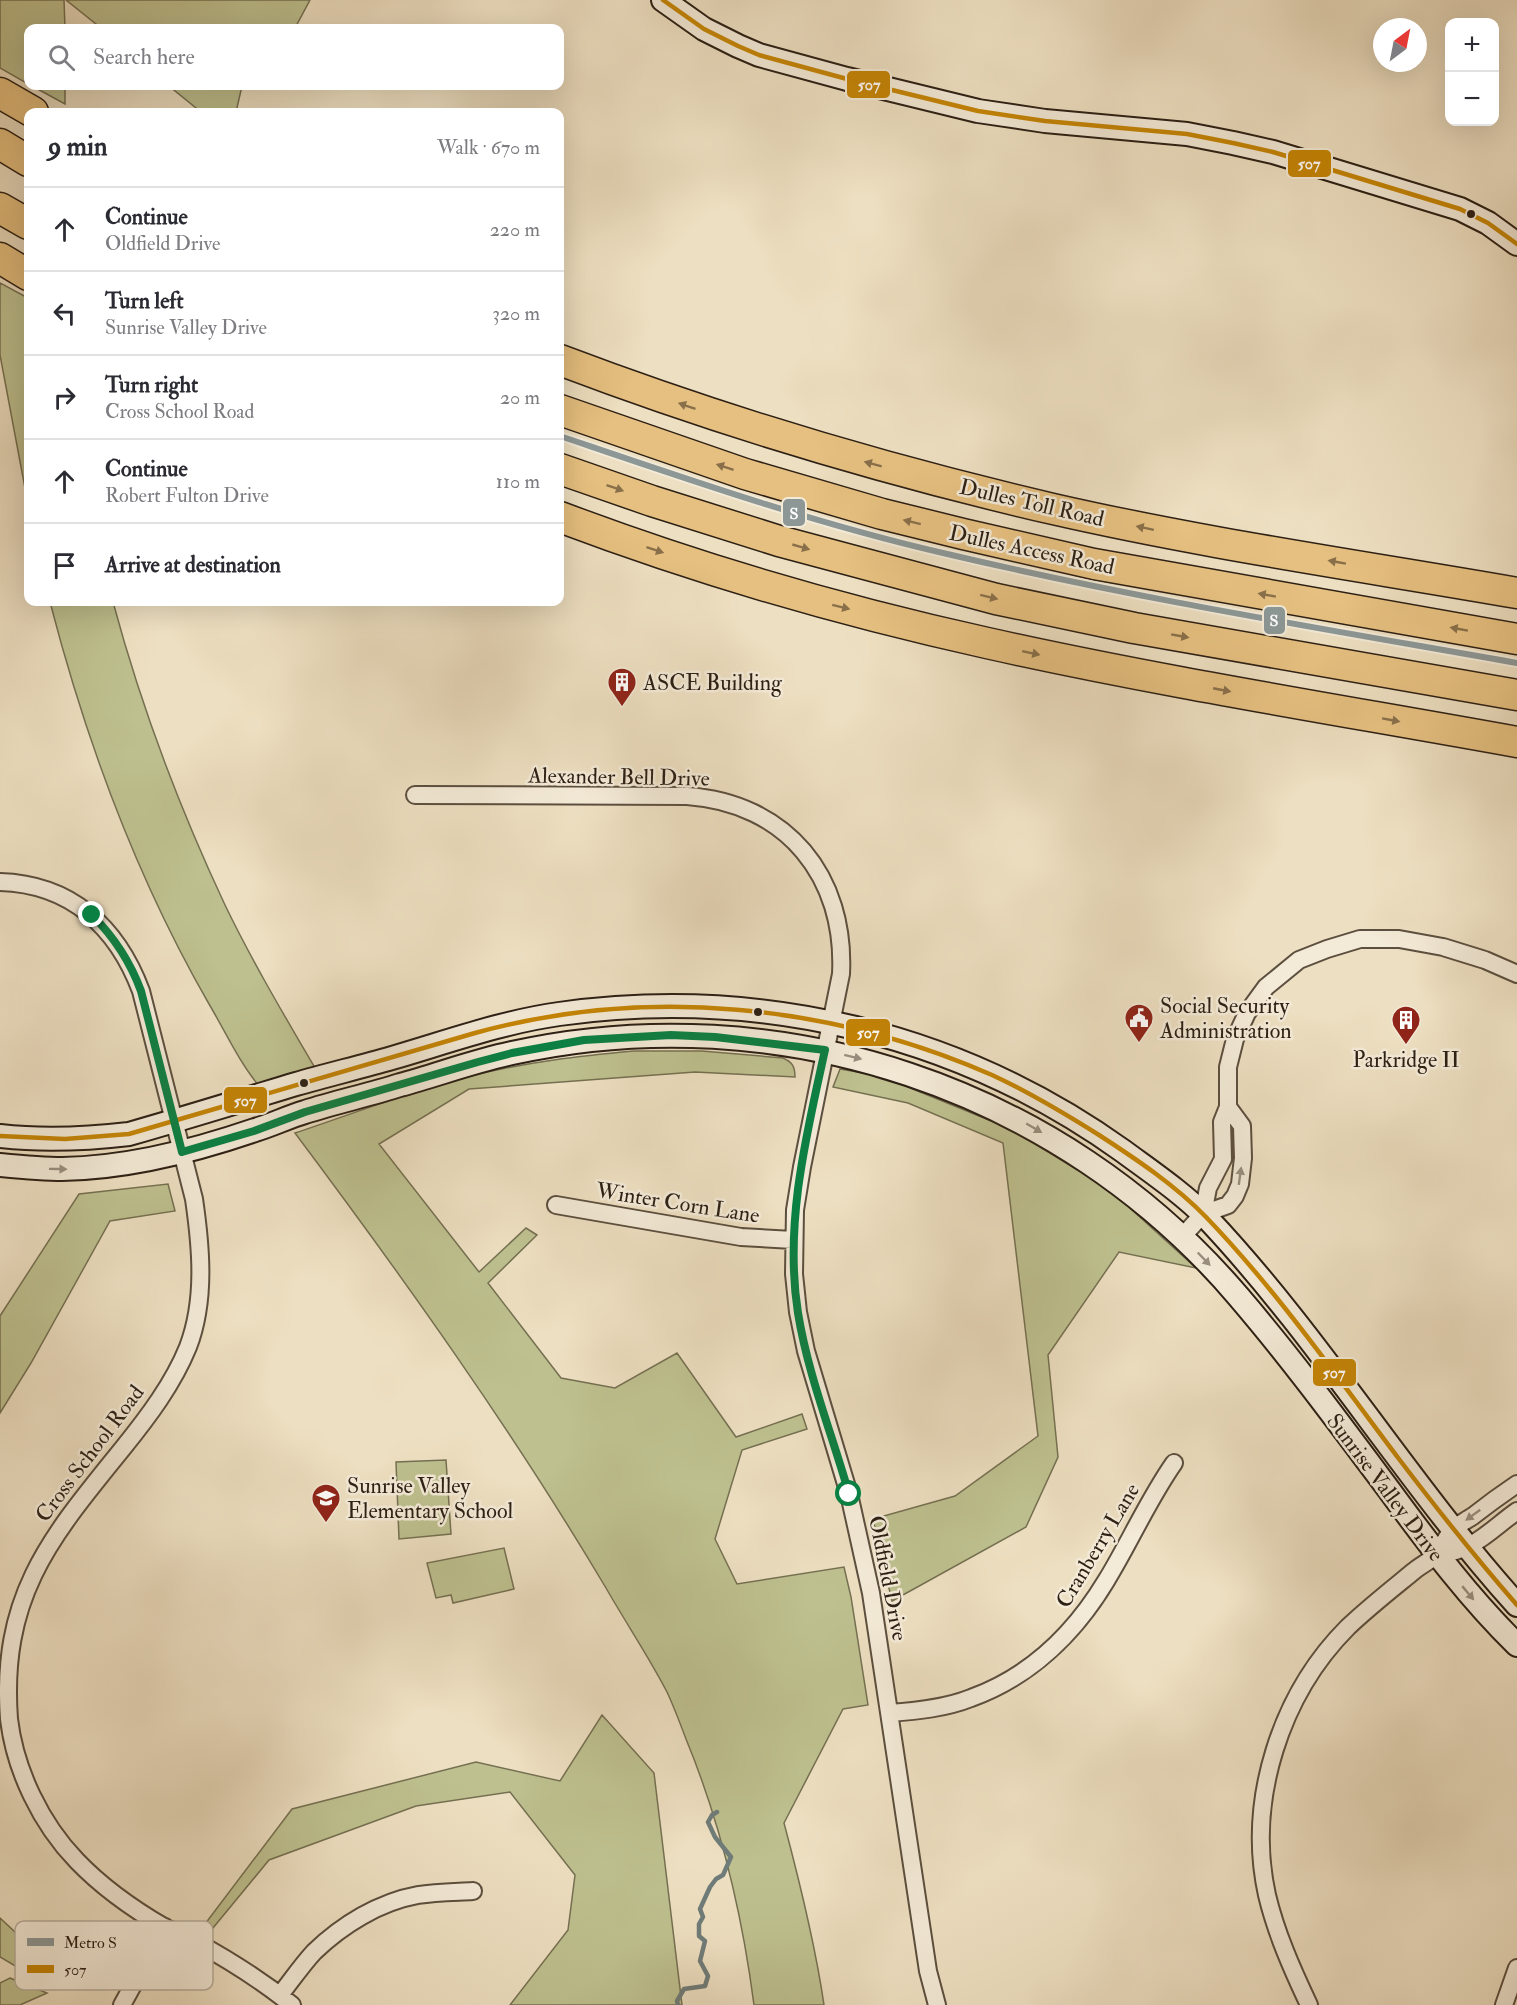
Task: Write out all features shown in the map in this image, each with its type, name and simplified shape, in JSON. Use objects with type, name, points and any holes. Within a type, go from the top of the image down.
[{"type":"highway","points":[[0,93],[26,108]]},
{"type":"highway","points":[[0,144],[24,159]]},
{"type":"highway","points":[[0,208],[24,223]]},
{"type":"highway","points":[[0,258],[24,273]]},
{"type":"highway","name":"Dulles Toll Road","points":[[564,361],[694,409],[781,437],[967,488],[1164,531],[1517,593]]},
{"type":"highway","name":"Dulles Access Road","points":[[564,411],[745,474],[882,514],[963,534],[1094,564],[1517,639]]},
{"type":"highway","points":[[564,470],[779,541],[996,599],[1134,628],[1517,695]]},
{"type":"highway","points":[[564,519],[808,598],[984,643],[1230,692],[1517,742]]},
{"type":"highway","points":[[1394,572],[1517,586]]},
{"type":"highway","points":[[1422,725],[1517,747]]},
{"type":"main road","points":[[663,0],[704,29],[759,55],[978,111],[1045,121],[1187,134],[1273,152],[1460,209],[1488,223],[1517,244]]},
{"type":"main road","name":"Sunrise Valley Drive","points":[[0,1136],[54,1140],[129,1134],[459,1037],[556,1015],[607,1009],[687,1006],[768,1012],[869,1031],[941,1053],[1005,1080],[1081,1122],[1146,1168],[1203,1214],[1246,1261],[1301,1328],[1454,1529],[1517,1605]]},
{"type":"main road","name":"Sunrise Valley Drive","points":[[0,1165],[62,1169],[96,1167],[182,1152],[254,1131],[305,1112],[478,1062],[512,1053],[584,1040],[704,1036],[761,1041],[825,1050],[912,1074],[983,1102],[1051,1138],[1110,1178],[1182,1237],[1235,1292],[1268,1331],[1437,1554],[1477,1603],[1517,1646]]},
{"type":"street","name":"Alexander Bell Drive","points":[[415,795],[705,798],[737,806],[766,820],[785,833],[802,850],[816,868],[835,907],[842,952],[841,974],[831,1023]]},
{"type":"street","name":"Cross School Road","points":[[0,882],[33,886],[75,903],[92,915],[122,948],[141,991],[194,1199],[201,1266],[193,1330],[187,1348],[157,1403],[64,1521],[37,1562],[27,1581],[19,1605],[10,1638],[7,1669],[10,1728],[16,1755],[40,1811],[59,1840],[96,1880],[155,1921]]},
{"type":"street","points":[[1203,1214],[1208,1188],[1223,1159],[1222,1122],[1228,1107],[1228,1067],[1235,1039],[1247,1013],[1266,987],[1299,960],[1360,939],[1399,939],[1443,947],[1485,960],[1517,974]]},
{"type":"street","name":"Oldfield Drive","points":[[831,1023],[795,1210],[793,1240],[798,1312],[806,1351],[833,1437],[858,1530],[871,1593],[928,1971],[937,2005]]},
{"type":"street","points":[[1182,1237],[1203,1214],[1228,1205],[1240,1184],[1243,1158],[1242,1126],[1228,1107]]},
{"type":"street","name":"Winter Corn Lane","points":[[556,1205],[741,1237],[793,1240]]},
{"type":"street","name":"Cranberry Lane","points":[[890,1713],[919,1710],[977,1696],[1017,1676],[1040,1660],[1082,1618],[1106,1582],[1159,1484],[1174,1462]]},
{"type":"street","points":[[1309,2005],[1280,1938],[1266,1892],[1262,1856],[1265,1797],[1271,1763],[1280,1733],[1307,1679],[1347,1628],[1372,1605],[1437,1554],[1454,1529],[1517,1484]]},
{"type":"street","points":[[1437,1554],[1452,1554],[1469,1547],[1517,1511]]},
{"type":"street","points":[[286,2000],[314,1953],[358,1918],[416,1895],[473,1891]]},
{"type":"street","name":"Cross School Road","points":[[213,1951],[286,2000]]},
{"type":"street","points":[[1504,2005],[1517,1968]]},
{"type":"street","points":[[122,2005],[130,1990]]},
{"type":"green space","points":[[0,0],[64,0],[65,24],[24,24],[24,82],[0,68]]},
{"type":"green space","points":[[66,0],[310,0],[297,24],[96,24]]},
{"type":"green space","points":[[39,90],[65,90],[65,104]]},
{"type":"green space","points":[[174,90],[241,90],[237,108],[196,108]]},
{"type":"green space","points":[[0,283],[24,296],[24,483],[0,355]]},
{"type":"green space","points":[[51,606],[114,606],[149,718],[208,868],[246,947],[315,1068],[259,1086],[232,1046],[183,957],[137,859],[97,757]]},
{"type":"green space","points":[[634,1051],[702,1051],[783,1058],[792,1065],[795,1077],[695,1072],[469,1089],[379,1144],[479,1272],[526,1228],[537,1235],[488,1283],[561,1378],[615,1388],[677,1353],[736,1437],[802,1414],[807,1429],[742,1450],[715,1539],[737,1584],[844,1567],[868,1705],[843,1709],[784,1823],[807,1913],[824,2005],[754,2005],[743,1937],[720,1836],[710,1803],[667,1692],[570,1529],[495,1413],[377,1244],[295,1133],[407,1095],[475,1075],[514,1066]]},
{"type":"green space","points":[[840,1069],[881,1076],[1011,1129],[1110,1190],[1196,1268],[1119,1252],[1048,1355],[1058,1457],[1026,1527],[892,1601],[873,1519],[955,1496],[1038,1436],[1003,1143],[908,1103],[833,1087]]},
{"type":"green space","points":[[168,1184],[175,1211],[110,1221],[31,1363],[0,1413],[0,1316],[79,1194]]},
{"type":"green space","points":[[446,1460],[451,1534],[399,1539],[396,1462]]},
{"type":"green space","points":[[504,1548],[514,1589],[453,1603],[451,1595],[436,1598],[427,1563]]},
{"type":"green space","points":[[602,1715],[654,1773],[682,2005],[510,2005],[568,1930],[575,1875],[510,1792],[416,1806],[269,1860],[213,1928],[213,1921],[207,1921],[292,1809],[476,1762],[560,1781]]},
{"type":"green space","points":[[0,1918],[15,1933],[15,1966],[0,1957]]},
{"type":"green space","points":[[10,1978],[15,1980],[15,1990],[40,1990],[47,1993],[20,2005],[0,2005],[0,1983]]},
{"type":"waterway","points":[[678,2005],[677,2001],[684,1989],[705,1986],[708,1976],[700,1961],[705,1941],[699,1936],[699,1924],[703,1917],[700,1909],[710,1887],[716,1879],[723,1875],[731,1857],[715,1837],[708,1822],[717,1812]]},
{"type":"metro line","name":"S","points":[[564,437],[798,514],[943,553],[1157,599],[1517,663]]},
{"type":"transit line","name":"507","points":[[663,0],[704,29],[759,55],[978,111],[1045,121],[1187,134],[1273,152],[1460,209],[1488,223],[1517,244]]},
{"type":"transit line","name":"507","points":[[0,1136],[65,1139],[129,1134],[475,1033],[540,1018],[605,1010],[671,1007],[737,1010],[802,1018],[867,1032],[930,1051],[992,1075],[1060,1111],[1141,1163],[1194,1205],[1258,1275],[1428,1496],[1517,1605]]},
{"type":"place","name":"ASCE Building","points":[[622,708]]},
{"type":"place","name":"Social Security Administration","points":[[1139,1044]]},
{"type":"place","name":"Parkridge II","points":[[1406,1046]]},
{"type":"place","name":"Sunrise Valley Elementary School","points":[[326,1524]]},
{"type":"route","points":[[92,915],[122,948],[133,969],[141,991],[182,1152],[254,1131],[305,1112],[478,1062],[512,1053],[584,1040],[671,1035],[761,1041],[825,1050],[795,1210],[794,1274],[798,1312],[806,1351],[849,1494]]}]
